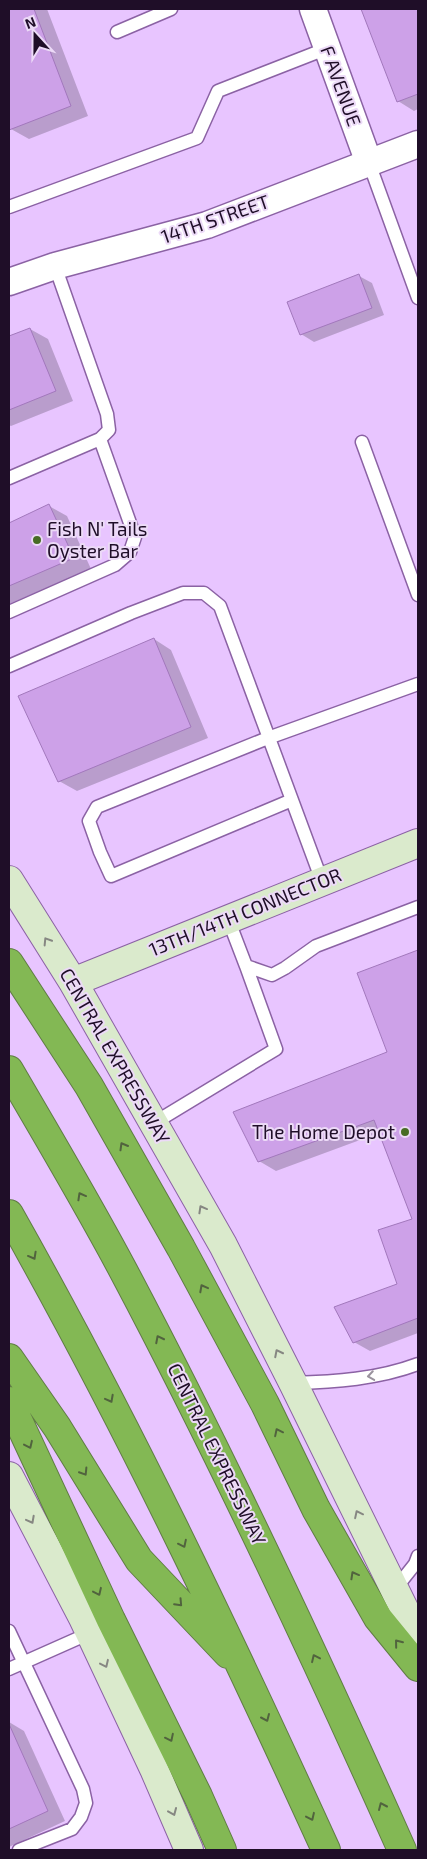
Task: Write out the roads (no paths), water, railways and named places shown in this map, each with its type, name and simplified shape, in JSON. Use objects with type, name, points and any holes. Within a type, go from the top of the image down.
[{"type":"highway","points":[[9,963],[89,1086],[181,1248],[265,1404],[316,1509],[378,1618],[418,1667]]},
{"type":"highway","name":"CENTRAL EXPRESSWAY","points":[[9,1070],[123,1270],[207,1433],[291,1606],[402,1850]]},
{"type":"highway","points":[[9,1214],[124,1426],[246,1673],[326,1850]]},
{"type":"highway","points":[[9,1358],[57,1427],[139,1560],[246,1673]]},
{"type":"highway","points":[[9,1401],[111,1620],[198,1796],[222,1850]]},
{"type":"main road","name":"13TH/14TH CONNECTOR","points":[[73,982],[418,843]]},
{"type":"main road","name":"CENTRAL EXPRESSWAY","points":[[9,880],[73,982],[223,1246],[418,1637]]},
{"type":"main road","points":[[9,1476],[90,1633],[154,1769],[189,1850]]},
{"type":"street","name":"F AVENUE","points":[[313,9],[369,162]]},
{"type":"street","name":"14TH STREET","points":[[9,282],[55,266],[207,225],[418,144]]},
{"type":"lane","points":[[117,32],[171,9]]},
{"type":"lane","points":[[9,207],[197,138],[218,91],[328,48]]},
{"type":"lane","points":[[369,162],[415,281],[418,298]]},
{"type":"lane","points":[[9,478],[100,439],[109,430],[107,414],[55,266]]},
{"type":"lane","points":[[9,612],[115,565],[130,552],[135,537],[100,439]]},
{"type":"lane","points":[[362,442],[418,595]]},
{"type":"lane","points":[[9,666],[131,613],[183,593],[204,593],[220,606],[322,881]]},
{"type":"lane","points":[[292,800],[111,876],[100,852],[90,821],[98,807],[268,738],[418,684]]},
{"type":"lane","points":[[246,966],[272,975],[316,946],[418,907]]},
{"type":"lane","points":[[154,1124],[276,1049],[228,919]]},
{"type":"lane","points":[[293,1383],[334,1382],[384,1374],[418,1364]]},
{"type":"lane","points":[[395,1589],[415,1564],[418,1556]]},
{"type":"lane","points":[[9,1631],[83,1789],[86,1804],[81,1817],[72,1829],[18,1850]]},
{"type":"lane","points":[[9,1669],[90,1633]]},
{"type":"place","name":"Fish N' Tails Oyster Bar","points":[[37,540]]},
{"type":"place","name":"The Home Depot","points":[[405,1132]]}]
